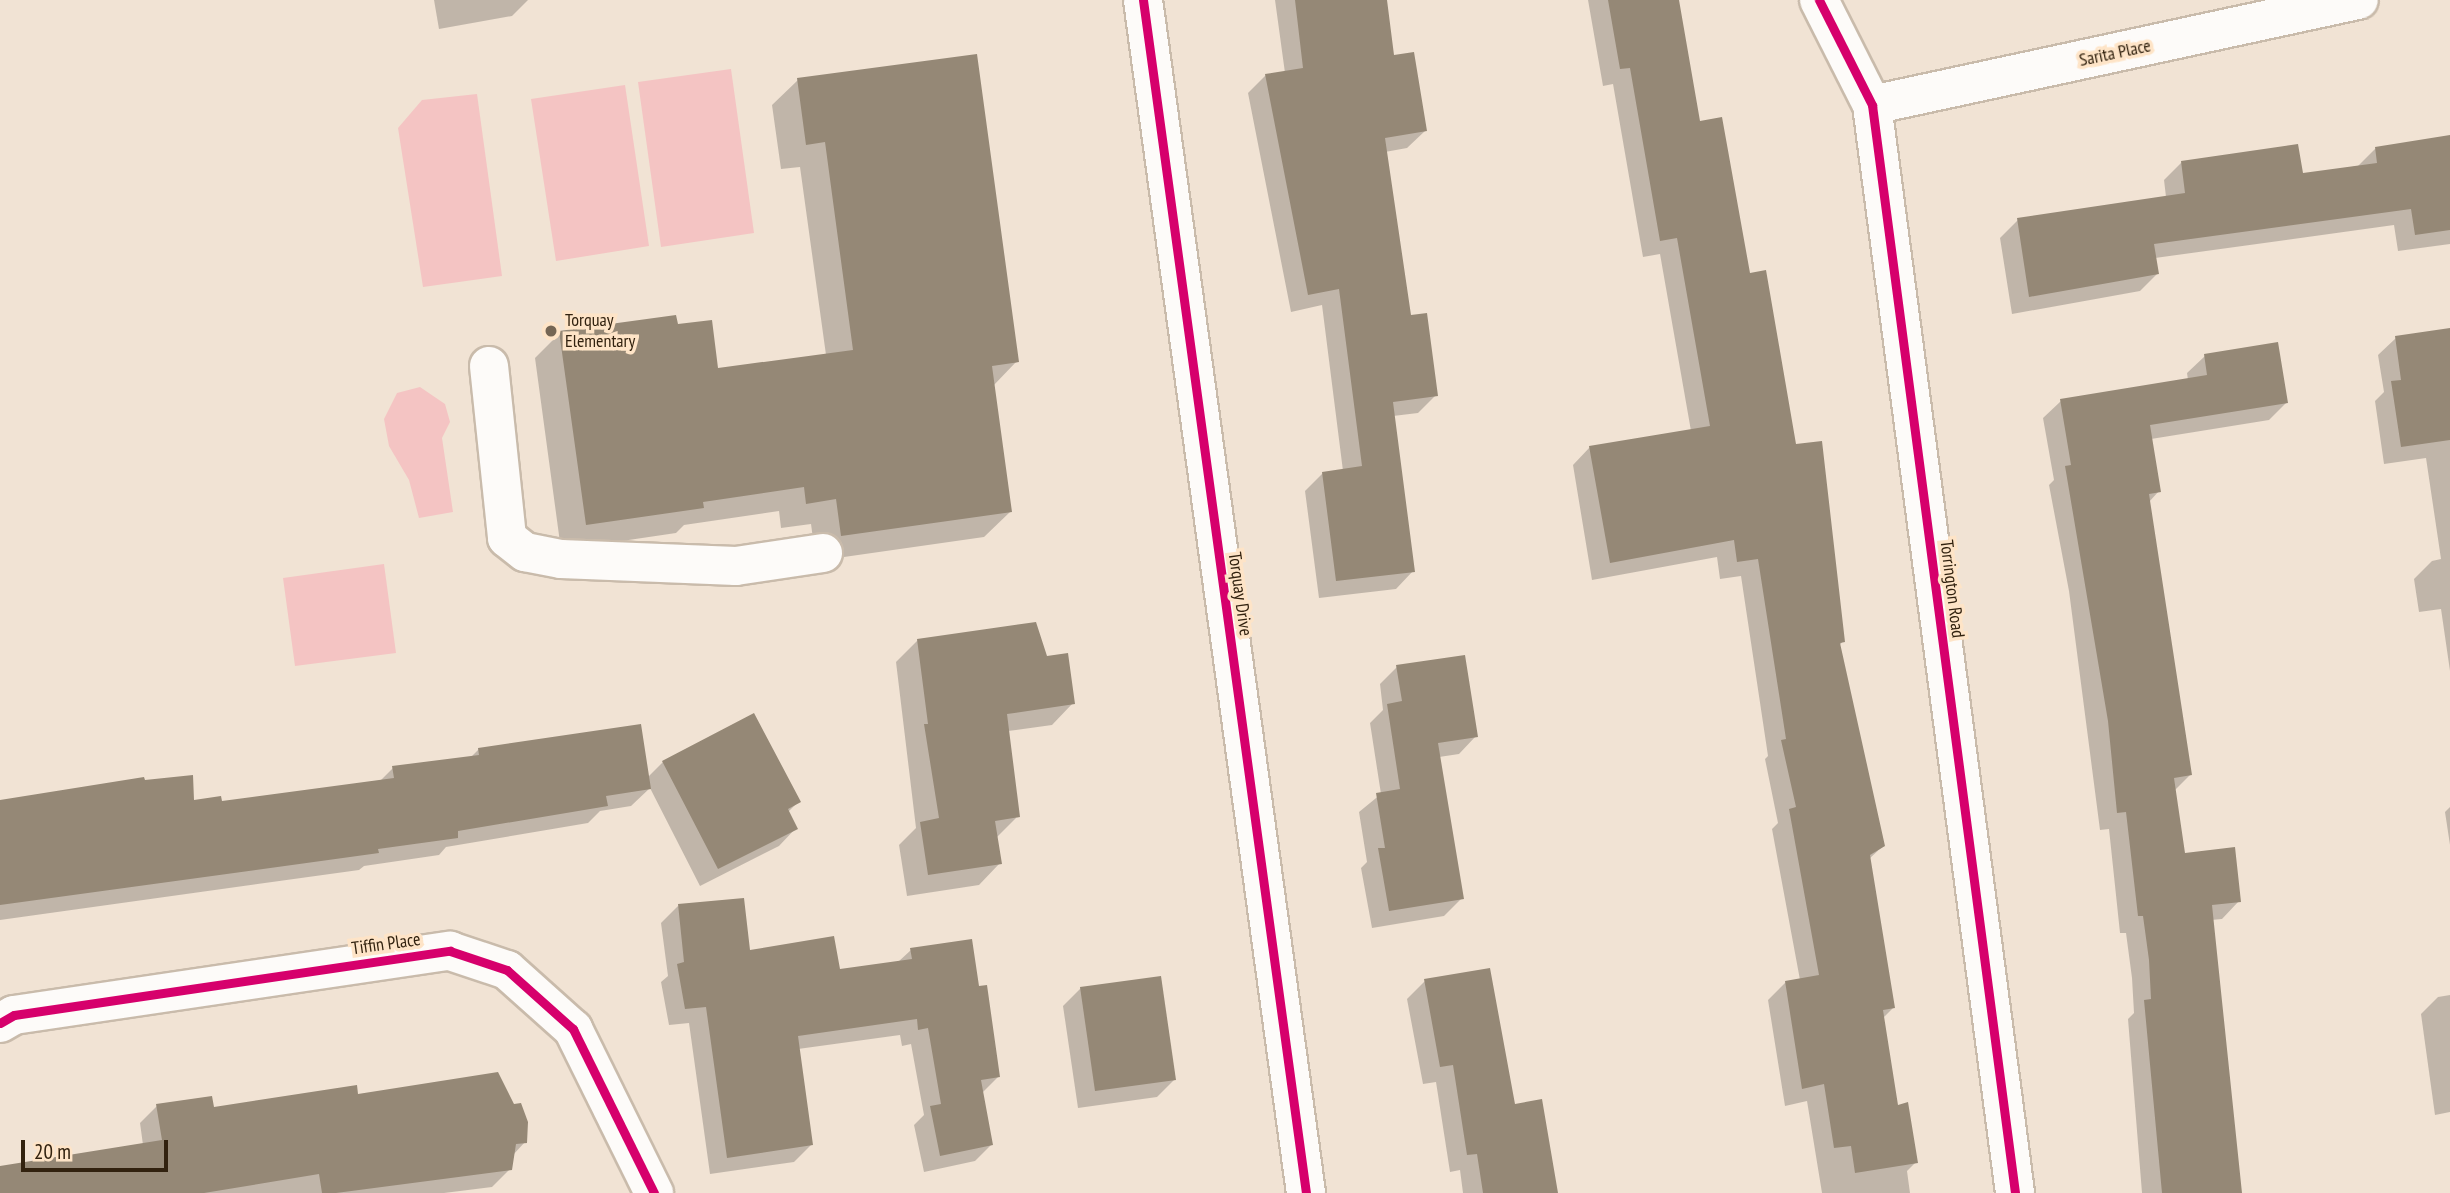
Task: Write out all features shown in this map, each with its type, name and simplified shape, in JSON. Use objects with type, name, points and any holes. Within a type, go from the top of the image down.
[{"type":"street","name":"Torquay Drive","points":[[1143,0],[1306,1193]]},
{"type":"street","name":"Torrington Road","points":[[1819,0],[1872,105],[2015,1193]]},
{"type":"street","name":"Sarita Place","points":[[1872,105],[2359,0]]},
{"type":"street","points":[[489,366],[507,538],[526,552],[561,559],[736,566],[823,553]]},
{"type":"street","name":"Tiffin Place","points":[[0,1023],[14,1015],[450,951],[507,970],[573,1029],[654,1193]]},
{"type":"shaded area","points":[[731,69],[754,233],[661,247],[638,82]]},
{"type":"shaded area","points":[[625,85],[649,246],[556,261],[531,99]]},
{"type":"shaded area","points":[[477,94],[502,276],[423,287],[398,128],[422,100]]},
{"type":"shaded area","points":[[420,387],[445,404],[450,422],[442,438],[453,512],[419,518],[409,480],[389,446],[384,419],[397,393]]},
{"type":"shaded area","points":[[384,564],[396,653],[295,666],[283,578]]},
{"type":"building","points":[[1295,0],[1387,0],[1394,55],[1414,52],[1427,131],[1385,138],[1411,315],[1427,313],[1438,396],[1393,402],[1415,572],[1336,581],[1322,472],[1362,466],[1339,289],[1308,295],[1265,74],[1303,68]]},
{"type":"building","points":[[1608,0],[1679,0],[1700,121],[1722,117],[1750,273],[1766,270],[1796,444],[1822,441],[1845,642],[1840,643],[1885,846],[1870,855],[1895,1008],[1883,1010],[1898,1105],[1908,1102],[1918,1163],[1855,1173],[1851,1146],[1834,1148],[1824,1084],[1802,1089],[1785,981],[1819,975],[1789,809],[1796,807],[1781,740],[1786,739],[1758,559],[1737,562],[1734,540],[1610,563],[1589,446],[1710,426],[1677,238],[1660,241],[1630,68],[1620,69]]},
{"type":"building","points":[[977,54],[1019,362],[992,366],[1012,512],[841,536],[836,499],[806,504],[804,487],[703,502],[704,508],[586,525],[559,331],[676,315],[678,324],[712,320],[718,368],[853,350],[825,142],[806,145],[797,78]]},
{"type":"building","points":[[2450,135],[2450,230],[2415,235],[2411,209],[2154,244],[2159,274],[2029,297],[2017,218],[2185,193],[2181,161],[2298,144],[2303,173],[2377,163],[2375,147]]},
{"type":"building","points":[[2450,328],[2450,440],[2401,447],[2391,381],[2401,380],[2395,336]]},
{"type":"building","points":[[2278,342],[2288,403],[2150,425],[2161,492],[2149,494],[2192,775],[2174,778],[2185,853],[2235,847],[2241,902],[2212,905],[2242,1193],[2162,1193],[2144,1000],[2151,999],[2149,960],[2143,916],[2138,916],[2126,812],[2117,813],[2108,721],[2065,466],[2071,465],[2060,399],[2207,375],[2204,354]]},
{"type":"building","points":[[1036,622],[1047,656],[1068,653],[1075,704],[1007,714],[1020,817],[995,821],[1002,864],[928,875],[920,822],[939,818],[924,724],[928,724],[917,639]]},
{"type":"building","points":[[1465,655],[1478,737],[1438,743],[1464,899],[1389,911],[1378,848],[1385,848],[1376,793],[1400,789],[1387,704],[1402,701],[1396,665]]},
{"type":"building","points":[[754,713],[801,802],[788,809],[798,829],[718,869],[662,761]]},
{"type":"building","points":[[641,724],[651,789],[606,796],[608,806],[458,831],[458,838],[378,849],[379,853],[0,905],[0,800],[144,777],[145,780],[193,775],[194,800],[221,796],[222,801],[394,778],[392,766],[479,755],[478,748]]},
{"type":"building","points":[[744,898],[750,950],[834,936],[840,969],[912,959],[910,948],[972,939],[979,986],[987,985],[1000,1077],[981,1080],[993,1145],[940,1156],[930,1106],[941,1104],[928,1028],[918,1030],[917,1019],[798,1036],[813,1145],[727,1158],[706,1007],[685,1009],[677,964],[684,962],[678,904]]},
{"type":"building","points":[[1490,968],[1515,1104],[1542,1099],[1558,1193],[1483,1193],[1477,1154],[1467,1155],[1453,1065],[1440,1067],[1424,979]]},
{"type":"building","points":[[1161,976],[1176,1080],[1095,1091],[1080,987]]},
{"type":"building","points":[[498,1072],[514,1104],[521,1103],[528,1122],[527,1143],[516,1144],[512,1170],[336,1193],[322,1193],[319,1174],[204,1193],[0,1193],[0,1166],[162,1140],[156,1104],[212,1096],[214,1107],[357,1085],[358,1094]]},
{"type":"cycle path","points":[[1143,0],[1306,1193]]},
{"type":"cycle path","points":[[1819,0],[1872,105],[2015,1193]]},
{"type":"cycle path","points":[[0,1023],[14,1015],[450,951],[507,970],[573,1029],[654,1193]]},
{"type":"place","name":"Torquay Elementary","points":[[551,331]]}]
